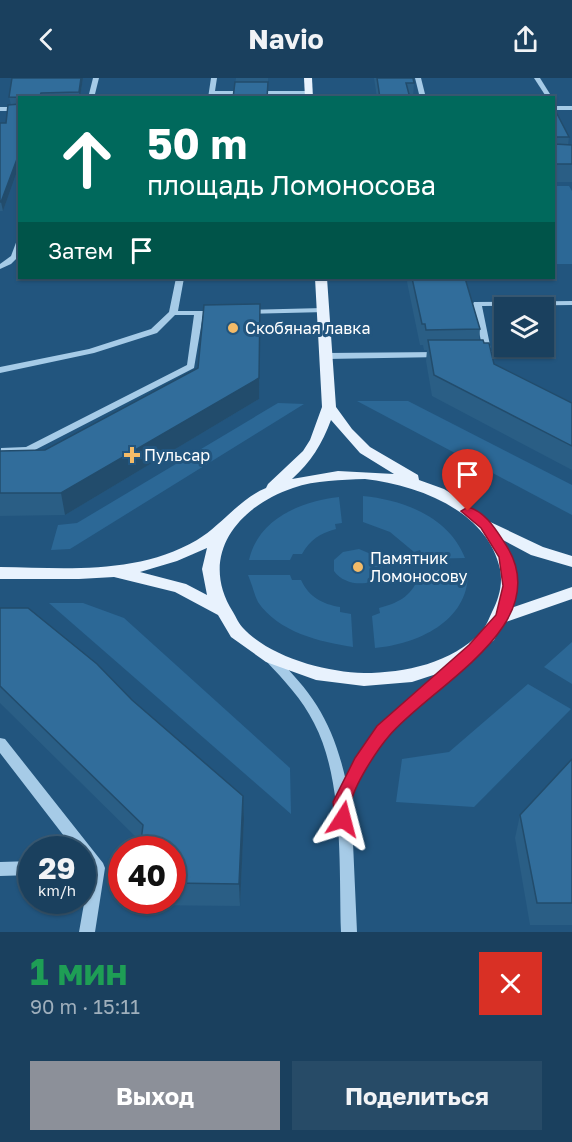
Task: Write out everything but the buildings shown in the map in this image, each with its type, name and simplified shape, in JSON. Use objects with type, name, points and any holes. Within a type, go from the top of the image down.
[{"type":"main road","points":[[308,78],[308,95]]},
{"type":"main road","points":[[0,573],[114,572],[154,563],[197,547],[298,466],[317,440],[329,407],[321,279]]},
{"type":"main road","points":[[329,407],[344,432],[359,447],[450,498],[486,525],[537,551],[572,562]]},
{"type":"main road","points":[[267,493],[305,479],[356,474],[404,480],[450,498]]},
{"type":"main road","points":[[232,520],[213,551],[210,580],[220,610],[240,636],[270,657],[340,680],[385,681],[435,670],[475,649],[503,616],[511,586],[506,557],[486,525]]},
{"type":"main road","points":[[114,572],[180,588],[220,610]]},
{"type":"main road","points":[[503,616],[572,593]]},
{"type":"street","points":[[92,96],[96,78]]},
{"type":"street","points":[[214,78],[211,95],[308,95]]},
{"type":"street","points":[[418,78],[422,96]]},
{"type":"street","points":[[537,78],[547,94]]},
{"type":"street","points":[[555,108],[572,108]]},
{"type":"street","points":[[0,118],[2,109],[18,109]]},
{"type":"street","points":[[0,267],[9,263],[18,251]]},
{"type":"street","points":[[0,370],[91,351],[154,331],[173,313],[180,279]]},
{"type":"street","points":[[478,355],[492,358],[477,303],[572,303]]},
{"type":"street","points":[[233,312],[323,310]]},
{"type":"street","points":[[173,313],[222,313]]},
{"type":"street","points":[[0,461],[2,450],[28,450],[191,366],[199,313]]},
{"type":"street","points":[[326,356],[445,355]]},
{"type":"street","points":[[342,802],[361,763],[383,730],[475,649]]},
{"type":"street","points":[[270,657],[308,700],[323,728],[342,802],[349,932]]},
{"type":"street","points":[[0,743],[67,836]]},
{"type":"street","points":[[0,869],[18,868]]},
{"type":"street","points":[[87,932],[88,914]]},
{"type":"shaded area","points":[[555,186],[569,186],[572,191],[572,264],[555,264]]},
{"type":"shaded area","points":[[357,401],[408,401],[572,485],[572,515]]},
{"type":"shaded area","points":[[278,403],[304,404],[70,549],[51,550],[58,525],[77,523]]},
{"type":"shaded area","points":[[363,496],[409,507],[437,521],[458,544],[465,558],[425,559],[420,550],[414,552],[390,532],[363,522]]},
{"type":"shaded area","points":[[339,497],[342,523],[335,524],[336,529],[316,538],[302,554],[293,554],[290,560],[249,560],[254,546],[271,523],[296,508]]},
{"type":"shaded area","points":[[359,549],[378,557],[382,566],[381,574],[376,579],[368,582],[350,582],[341,578],[334,571],[334,560],[343,552]]},
{"type":"shaded area","points":[[425,573],[468,573],[466,590],[459,605],[450,617],[423,635],[391,646],[375,648],[372,616],[380,613],[379,608],[392,604],[407,595],[418,579],[423,580]]},
{"type":"shaded area","points":[[248,575],[290,575],[292,580],[301,580],[317,599],[340,607],[340,612],[351,614],[353,647],[301,634],[277,621],[258,602]]},
{"type":"shaded area","points":[[49,603],[83,603],[124,618],[290,768],[291,814]]},
{"type":"shaded area","points":[[572,642],[572,684],[544,667]]},
{"type":"shaded area","points":[[528,684],[571,709],[474,807],[396,802],[402,759],[449,752]]},
{"type":"place","name":"Скобяная лавка","points":[[233,328]]},
{"type":"place","name":"Пульсар","points":[[132,455]]},
{"type":"place","name":"Памятник Ломоносову","points":[[358,567]]},
{"type":"route","points":[[343,819],[342,802],[361,763],[383,730],[475,649],[503,616],[511,586],[506,557],[486,525],[468,511]]}]
